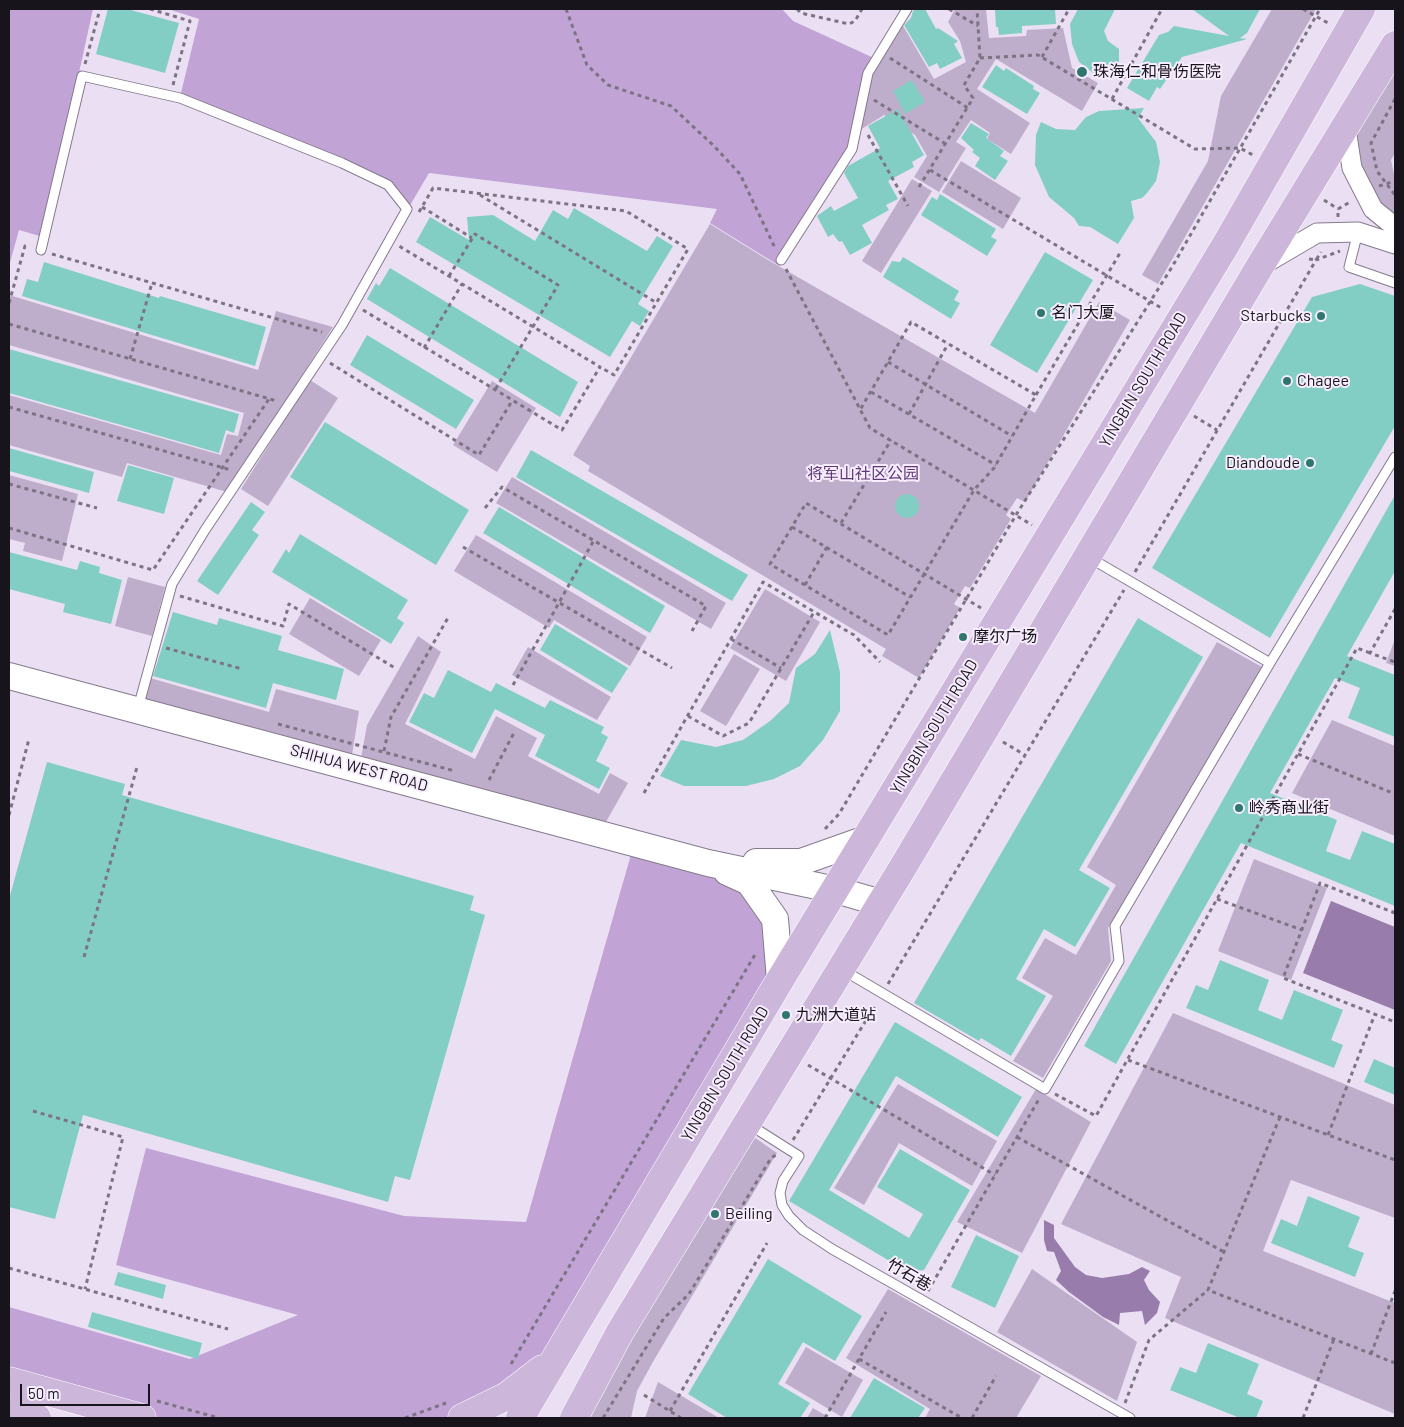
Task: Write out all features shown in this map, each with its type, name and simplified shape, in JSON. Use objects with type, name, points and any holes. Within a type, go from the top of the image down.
[{"type":"main road","name":"YINGBIN SOUTH ROAD","points":[[520,1418],[780,980],[1248,206],[1361,9]]},
{"type":"main road","points":[[580,1412],[620,1332],[881,903],[1260,266],[1346,129],[1395,45]]},
{"type":"main road","name":"SHIHUA WEST ROAD","points":[[9,676],[708,863]]},
{"type":"main road","points":[[708,863],[801,862],[866,839]]},
{"type":"main road","points":[[708,863],[836,890],[881,903]]},
{"type":"main road","points":[[708,863],[749,882],[774,919],[780,980]]},
{"type":"main road","points":[[584,1311],[620,1332]]},
{"type":"main road","points":[[456,1410],[507,1396],[557,1357]]},
{"type":"main road","points":[[9,1381],[142,1418]]},
{"type":"main road","points":[[9,1410],[37,1418]]},
{"type":"street","points":[[1346,129],[1352,168],[1373,209],[1395,227]]},
{"type":"street","points":[[1260,266],[1317,233],[1395,244]]},
{"type":"lane","points":[[781,260],[852,149],[868,73],[907,9]]},
{"type":"lane","points":[[41,250],[82,76],[170,96],[342,163],[388,185],[407,209],[335,335],[172,584],[138,709]]},
{"type":"lane","points":[[1356,240],[1349,267],[1395,283]]},
{"type":"lane","points":[[841,969],[1045,1089],[1119,961],[1115,926],[1270,663],[1395,457]]},
{"type":"lane","points":[[1087,556],[1270,663]]},
{"type":"lane","points":[[746,1124],[787,1149]]},
{"type":"lane","name":"竹石巷","points":[[787,1149],[799,1156],[783,1181],[780,1193],[782,1205],[795,1223],[832,1249],[1130,1418]]},
{"type":"path","points":[[82,76],[100,9]]},
{"type":"path","points":[[150,9],[190,20],[170,96]]},
{"type":"path","points":[[566,9],[587,65],[608,85],[671,106],[714,146],[740,174],[781,260],[870,428],[1050,535]]},
{"type":"path","points":[[797,9],[801,13],[849,24],[855,20],[862,9]]},
{"type":"path","points":[[949,9],[978,26]]},
{"type":"path","points":[[920,187],[973,98],[964,85],[980,58],[977,9]]},
{"type":"path","points":[[1042,57],[1069,9]]},
{"type":"path","points":[[1112,99],[1162,9]]},
{"type":"path","points":[[1303,9],[1330,24]]},
{"type":"path","points":[[824,831],[839,814],[1016,515],[1150,302],[1320,9]]},
{"type":"path","points":[[881,52],[968,108]]},
{"type":"path","points":[[980,58],[1038,55],[1195,149],[1240,148]]},
{"type":"path","points":[[864,94],[946,144]]},
{"type":"path","points":[[1395,99],[1371,143],[1377,171],[1395,195]]},
{"type":"path","points":[[858,119],[908,206]]},
{"type":"path","points":[[930,170],[1164,310]]},
{"type":"path","points":[[390,240],[614,375],[688,250],[626,211],[433,188],[417,215]]},
{"type":"path","points":[[478,194],[657,303]]},
{"type":"path","points":[[422,208],[472,238]]},
{"type":"path","points":[[450,276],[475,234],[558,285],[494,390]]},
{"type":"path","points":[[399,246],[404,238]]},
{"type":"path","points":[[603,1418],[664,1318],[689,1294],[771,1158],[787,1149],[831,1078],[1130,581],[1316,260],[1356,240]]},
{"type":"path","points":[[9,303],[25,246],[335,335]]},
{"type":"path","points":[[999,619],[924,574],[841,523],[806,503],[770,564],[888,635],[910,597],[924,574],[974,490],[996,464],[1120,253]]},
{"type":"path","points":[[130,359],[152,283]]},
{"type":"path","points":[[424,348],[462,284]]},
{"type":"path","points":[[353,305],[562,430],[600,366]]},
{"type":"path","points":[[860,410],[911,322],[1036,395]]},
{"type":"path","points":[[9,324],[289,405]]},
{"type":"path","points":[[909,414],[948,344]]},
{"type":"path","points":[[321,357],[479,455],[512,401]]},
{"type":"path","points":[[888,362],[1012,436]]},
{"type":"path","points":[[871,392],[996,464]]},
{"type":"path","points":[[9,528],[153,570],[268,399]]},
{"type":"path","points":[[9,407],[244,473]]},
{"type":"path","points":[[1191,414],[1217,430]]},
{"type":"path","points":[[841,523],[891,440]]},
{"type":"path","points":[[9,484],[97,508]]},
{"type":"path","points":[[485,508],[502,487],[706,606],[692,631]]},
{"type":"path","points":[[792,527],[910,597]]},
{"type":"path","points":[[513,685],[594,540]]},
{"type":"path","points":[[463,547],[672,668]]},
{"type":"path","points":[[805,585],[827,547]]},
{"type":"path","points":[[644,793],[763,582],[854,635],[880,662]]},
{"type":"path","points":[[170,593],[283,626],[289,604],[395,668]]},
{"type":"path","points":[[1370,653],[1394,613],[1395,608]]},
{"type":"path","points":[[688,716],[724,736],[749,723],[814,612]]},
{"type":"path","points":[[384,751],[391,717],[450,616]]},
{"type":"path","points":[[731,639],[781,668]]},
{"type":"path","points":[[156,645],[242,669]]},
{"type":"path","points":[[923,1300],[1045,1089],[1096,1116],[1356,648],[1395,662]]},
{"type":"path","points":[[275,723],[460,772]]},
{"type":"path","points":[[489,780],[515,730]]},
{"type":"path","points":[[9,815],[29,739]]},
{"type":"path","points":[[1000,741],[1025,756]]},
{"type":"path","points":[[1298,754],[1395,794]]},
{"type":"path","points":[[84,957],[137,767]]},
{"type":"path","points":[[479,778],[498,783]]},
{"type":"path","points":[[1395,913],[1320,883],[1283,978],[1395,1022]]},
{"type":"path","points":[[1217,899],[1302,930]]},
{"type":"path","points":[[508,1370],[756,952],[756,946]]},
{"type":"path","points":[[1328,1135],[1375,1014]]},
{"type":"path","points":[[789,1053],[995,1175]]},
{"type":"path","points":[[1128,1060],[1395,1160]]},
{"type":"path","points":[[34,1111],[123,1137],[85,1289]]},
{"type":"path","points":[[1121,1412],[1149,1340],[1208,1290],[1280,1116]]},
{"type":"path","points":[[1017,1137],[1224,1252]]},
{"type":"path","points":[[670,1411],[768,1243]]},
{"type":"path","points":[[9,1268],[228,1329]]},
{"type":"path","points":[[1208,1290],[1395,1363]]},
{"type":"path","points":[[1371,1354],[1395,1291]]},
{"type":"path","points":[[825,1418],[886,1312]]},
{"type":"path","points":[[1304,1418],[1334,1339]]},
{"type":"path","points":[[859,1359],[962,1418]]},
{"type":"path","points":[[972,1418],[996,1376]]},
{"type":"path","points":[[644,1395],[682,1418]]},
{"type":"path","points":[[405,1418],[456,1410]]},
{"type":"green space","points":[[955,9],[986,9],[989,38],[1026,36],[1027,30],[1063,28],[1072,68],[1098,83],[1082,111],[996,59],[977,89],[1030,123],[1011,154],[987,139],[990,133],[971,120],[956,142],[966,148],[939,192],[914,177],[927,156],[915,135],[884,115],[860,130],[871,75],[902,24],[934,79],[966,62],[960,41],[948,22]]},
{"type":"green space","points":[[1272,9],[1316,9],[1158,284],[1142,275],[1208,161],[1221,96]]},
{"type":"green space","points":[[1395,63],[1395,153],[1391,160],[1395,179],[1395,217],[1381,205],[1360,166],[1352,130]]},
{"type":"green space","points":[[961,161],[1021,198],[1003,229],[942,192]]},
{"type":"green space","points":[[912,179],[932,191],[881,273],[862,261]]},
{"type":"green space","name":"将军山社区公园","points":[[710,224],[768,260],[1035,413],[1099,302],[1130,320],[1025,502],[1017,498],[1006,515],[1011,519],[970,588],[965,586],[954,604],[960,608],[919,678],[882,656],[886,649],[588,471],[590,466],[573,455]]},
{"type":"green space","points":[[9,295],[258,370],[276,311],[333,327],[227,492],[127,463],[122,477],[9,445],[9,395],[221,455],[227,434],[238,436],[244,413],[9,345]]},
{"type":"green space","points":[[310,380],[338,398],[268,506],[241,489]]},
{"type":"green space","points":[[492,381],[536,408],[497,472],[453,445]]},
{"type":"green space","points":[[9,475],[78,494],[62,561],[23,551],[25,543],[9,539]]},
{"type":"green space","points":[[512,477],[726,603],[711,629],[496,503]]},
{"type":"green space","points":[[476,535],[647,637],[630,666],[554,620],[549,628],[454,571]]},
{"type":"green space","points":[[128,577],[165,587],[152,636],[115,626]]},
{"type":"green space","points":[[765,589],[820,622],[786,681],[730,648]]},
{"type":"green space","points":[[310,598],[381,640],[359,676],[289,634]]},
{"type":"green space","points":[[418,636],[441,652],[405,724],[475,759],[496,716],[537,738],[528,756],[599,794],[610,773],[628,783],[602,829],[360,764],[367,725]]},
{"type":"green space","points":[[1395,639],[1395,666],[1386,663]]},
{"type":"green space","points":[[1217,642],[1262,667],[1108,928],[1111,961],[1043,1078],[1013,1061],[1053,996],[1022,978],[1045,938],[1076,955],[1116,885],[1087,867]]},
{"type":"green space","points":[[528,647],[611,697],[597,720],[512,675]]},
{"type":"green space","points":[[734,654],[760,669],[726,726],[700,711]]},
{"type":"green space","points":[[150,678],[269,712],[276,689],[359,711],[351,761],[143,706]]},
{"type":"green space","points":[[1332,720],[1395,746],[1395,836],[1292,793]]},
{"type":"green space","points":[[1254,859],[1327,888],[1291,980],[1218,951]]},
{"type":"green space","points":[[1173,1013],[1395,1105],[1395,1218],[1291,1180],[1263,1251],[1395,1303],[1395,1414],[1165,1318],[1181,1277],[1061,1224]]},
{"type":"green space","points":[[898,1084],[997,1141],[972,1186],[899,1143],[864,1205],[834,1188]]},
{"type":"green space","points":[[1036,1089],[1091,1122],[1022,1253],[957,1222]]},
{"type":"green space","points":[[748,1133],[777,1153],[654,1360],[637,1391],[631,1418],[588,1418],[590,1400]]},
{"type":"green space","points":[[1032,1269],[1137,1342],[1117,1401],[997,1332]]},
{"type":"green space","points":[[888,1289],[1041,1376],[1016,1418],[925,1418],[930,1409],[846,1358]]},
{"type":"green space","points":[[806,1347],[863,1380],[842,1417],[785,1383]]},
{"type":"green space","points":[[658,1382],[719,1418],[645,1418]]},
{"type":"green space","points":[[813,1408],[830,1418],[807,1418]]},
{"type":"shaded area","points":[[9,9],[93,9],[43,237],[19,230],[9,266]]},
{"type":"shaded area","points":[[168,9],[782,9],[793,21],[876,59],[852,149],[778,265],[710,223],[717,209],[429,173],[409,207],[390,184],[180,97],[199,19]]},
{"type":"shaded area","points":[[634,844],[708,864],[774,919],[779,981],[556,1356],[459,1418],[144,1418],[9,1381],[9,1307],[190,1359],[298,1315],[116,1265],[146,1148],[404,1216],[526,1222]]},
{"type":"shaded area","points":[[1331,901],[1395,927],[1395,1010],[1303,973]]},
{"type":"shaded area","points":[[1044,1220],[1054,1225],[1054,1238],[1075,1267],[1086,1275],[1102,1278],[1129,1274],[1142,1267],[1150,1271],[1144,1280],[1149,1290],[1160,1302],[1157,1313],[1145,1325],[1142,1311],[1120,1313],[1119,1325],[1103,1317],[1069,1292],[1056,1280],[1061,1271],[1054,1252],[1047,1251],[1044,1240]]},
{"type":"building","points":[[108,9],[127,9],[179,23],[165,73],[96,54]]},
{"type":"building","points":[[925,9],[936,29],[938,28],[958,41],[954,44],[962,58],[940,69],[937,63],[929,67],[904,25],[911,18],[913,11]]},
{"type":"building","points":[[1055,9],[1056,24],[1022,26],[1022,33],[999,35],[998,27],[996,27],[995,10]]},
{"type":"building","points":[[1078,9],[1115,9],[1104,31],[1108,41],[1119,49],[1119,62],[1109,69],[1100,66],[1096,75],[1079,62],[1072,44],[1070,24]]},
{"type":"building","points":[[1192,9],[1260,9],[1247,33],[1240,38],[1247,39],[1182,57],[1160,89],[1157,87],[1149,101],[1127,88],[1159,35],[1168,32],[1174,26],[1229,36]]},
{"type":"building","points":[[996,65],[1004,71],[1006,68],[1034,86],[1033,89],[1040,93],[1027,114],[982,87]]},
{"type":"building","points":[[912,80],[925,102],[905,114],[893,91]]},
{"type":"building","points":[[1144,108],[1138,118],[1156,142],[1160,162],[1156,181],[1142,198],[1131,201],[1134,218],[1118,244],[1090,227],[1079,226],[1074,218],[1049,197],[1035,165],[1036,135],[1041,122],[1056,129],[1075,130],[1086,117],[1099,111]]},
{"type":"building","points":[[898,109],[924,155],[912,162],[914,167],[888,181],[898,199],[886,205],[889,210],[862,225],[872,243],[850,255],[842,241],[839,242],[833,234],[828,237],[817,216],[831,206],[834,211],[858,198],[844,173],[848,166],[880,148],[868,126]]},
{"type":"building","points":[[971,123],[989,134],[986,138],[1004,151],[1000,156],[1008,161],[995,180],[975,166],[980,158],[972,152],[974,150],[961,138]]},
{"type":"building","points":[[940,194],[996,229],[991,237],[997,240],[987,256],[921,215],[932,197],[937,200]]},
{"type":"building","points":[[574,208],[647,251],[657,236],[673,246],[638,304],[649,311],[640,326],[632,321],[610,357],[416,242],[430,217],[469,240],[467,217],[493,215],[535,241],[553,210],[568,219]]},
{"type":"building","name":"名门大厦","points":[[1045,252],[1093,280],[1037,373],[990,345]]},
{"type":"building","points":[[903,257],[959,291],[954,300],[960,303],[951,319],[883,277],[892,261],[900,262]]},
{"type":"building","points":[[44,262],[159,298],[160,296],[266,327],[255,366],[22,296],[27,279],[38,282]]},
{"type":"building","points":[[390,268],[578,382],[560,417],[367,299],[376,283],[379,286]]},
{"type":"building","points":[[1360,284],[1395,296],[1395,426],[1270,638],[1152,568],[1312,297]]},
{"type":"building","points":[[367,335],[474,400],[456,429],[350,365]]},
{"type":"building","points":[[9,349],[239,414],[234,433],[226,430],[219,453],[9,393]]},
{"type":"building","points":[[325,422],[469,510],[436,565],[290,477]]},
{"type":"building","points":[[9,448],[94,472],[89,493],[9,471]]},
{"type":"building","points":[[531,450],[748,575],[732,601],[516,477]]},
{"type":"building","points":[[128,465],[174,478],[164,514],[117,501]]},
{"type":"building","points":[[907,494],[912,495],[918,501],[918,511],[912,517],[907,518],[902,517],[896,511],[895,506],[896,501],[902,495]]},
{"type":"building","name":"岭秀商业街","points":[[1395,495],[1395,571],[1347,656],[1395,675],[1395,737],[1348,718],[1360,688],[1335,678],[1270,793],[1337,820],[1326,851],[1350,860],[1362,831],[1395,844],[1395,906],[1241,843],[1116,1064],[1084,1046]]},
{"type":"building","points":[[251,502],[265,512],[252,530],[259,535],[218,595],[197,581]]},
{"type":"building","points":[[499,507],[665,606],[650,633],[483,533]]},
{"type":"building","points":[[300,534],[408,600],[397,618],[404,623],[391,644],[272,572],[286,549],[289,553]]},
{"type":"building","points":[[9,552],[77,570],[80,561],[100,567],[99,573],[122,580],[111,624],[63,612],[65,604],[9,589]]},
{"type":"building","points":[[173,612],[217,625],[219,618],[282,636],[278,650],[344,669],[336,700],[273,683],[266,708],[153,676]]},
{"type":"building","points":[[1138,618],[1203,657],[1079,870],[1110,888],[1075,947],[1044,929],[1016,979],[1046,996],[1011,1056],[981,1038],[979,1041],[914,1003]]},
{"type":"building","points":[[555,624],[628,668],[612,693],[540,650]]},
{"type":"building","points":[[830,630],[840,672],[840,711],[823,740],[800,766],[774,779],[746,786],[684,786],[660,776],[681,740],[716,747],[743,740],[770,721],[789,703],[796,668],[815,654]]},
{"type":"building","points":[[448,670],[491,692],[496,683],[545,708],[550,700],[604,727],[601,733],[608,737],[596,761],[610,768],[599,789],[535,756],[545,735],[495,709],[472,753],[409,722],[424,693],[434,698]]},
{"type":"building","points":[[47,762],[125,784],[122,795],[474,896],[470,910],[485,915],[410,1180],[395,1176],[388,1202],[83,1115],[55,1219],[9,1207],[9,899]]},
{"type":"building","points":[[1220,960],[1269,980],[1258,1010],[1282,1020],[1294,990],[1343,1010],[1331,1040],[1343,1045],[1334,1068],[1186,1008],[1196,985],[1208,990]]},
{"type":"building","points":[[895,1022],[1022,1097],[998,1137],[896,1076],[829,1190],[909,1238],[923,1214],[877,1187],[900,1149],[970,1190],[924,1270],[908,1272],[789,1201]]},
{"type":"building","points":[[1374,1059],[1395,1068],[1395,1095],[1364,1082]]},
{"type":"building","points":[[1308,1196],[1360,1217],[1348,1247],[1364,1253],[1355,1277],[1271,1243],[1281,1219],[1297,1226]]},
{"type":"building","points":[[976,1235],[1019,1256],[995,1308],[951,1287]]},
{"type":"building","points":[[768,1259],[862,1316],[835,1361],[803,1342],[778,1384],[810,1403],[800,1418],[727,1418],[688,1394]]},
{"type":"building","points":[[118,1272],[166,1285],[163,1299],[114,1285]]},
{"type":"building","points":[[92,1312],[202,1343],[198,1359],[88,1327]]},
{"type":"building","points":[[1208,1343],[1259,1364],[1247,1394],[1263,1401],[1256,1418],[1240,1418],[1170,1390],[1180,1367],[1196,1373]]},
{"type":"building","points":[[874,1378],[925,1408],[918,1418],[850,1418]]},
{"type":"place","name":"珠海仁和骨伤医院","points":[[1082,72]]},
{"type":"place","name":"名门大厦","points":[[1041,313]]},
{"type":"place","name":"Starbucks","points":[[1321,316]]},
{"type":"place","name":"Chagee","points":[[1287,381]]},
{"type":"place","name":"Diandoude","points":[[1310,463]]},
{"type":"place","name":"摩尔广场","points":[[963,637]]},
{"type":"place","name":"岭秀商业街","points":[[1239,808]]},
{"type":"place","name":"九洲大道站","points":[[786,1015]]},
{"type":"place","name":"Beiling","points":[[715,1214]]}]
